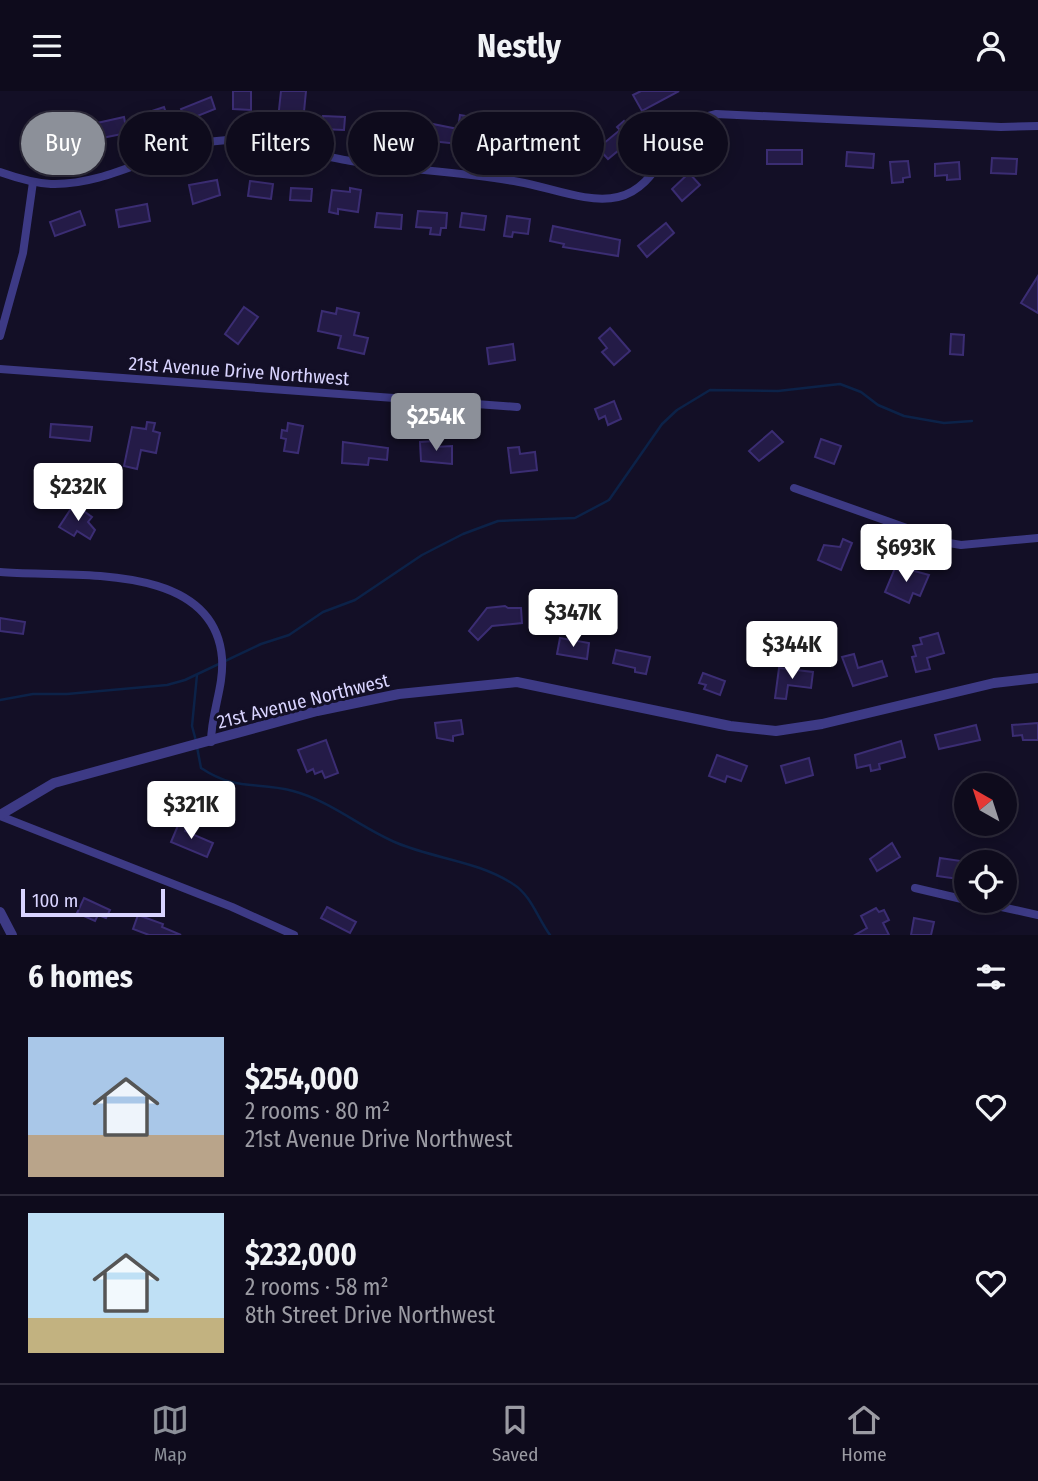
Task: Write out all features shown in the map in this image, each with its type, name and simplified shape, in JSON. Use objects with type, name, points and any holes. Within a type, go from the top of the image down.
[{"type":"street","points":[[0,172],[33,182],[78,182],[194,145],[238,140],[349,161],[467,173],[582,195],[616,198],[642,184],[689,127],[716,114],[1001,127],[1038,126]]},
{"type":"street","points":[[0,336],[23,253],[33,182]]},
{"type":"street","name":"21st Avenue Drive Northwest","points":[[0,369],[517,407]]},
{"type":"street","points":[[794,488],[949,543],[961,545],[1038,538]]},
{"type":"street","points":[[0,572],[131,579],[163,586],[185,598],[211,625],[222,655],[222,678],[211,742]]},
{"type":"street","name":"21st Avenue Northwest","points":[[0,816],[54,783],[348,704],[488,683],[528,684],[730,726],[776,731],[821,724],[994,683],[1038,678]]},
{"type":"street","points":[[0,816],[232,907],[294,935]]},
{"type":"street","points":[[915,888],[954,897]]},
{"type":"street","points":[[1017,910],[1038,915]]},
{"type":"street","points":[[0,912],[12,935]]},
{"type":"building","points":[[233,91],[251,91],[251,110],[233,109]]},
{"type":"building","points":[[281,91],[306,91],[304,112],[279,112]]},
{"type":"building","points":[[641,91],[679,91],[642,111],[633,95]]},
{"type":"building","points":[[211,97],[215,109],[208,112],[182,112],[181,109]]},
{"type":"building","points":[[164,107],[166,112],[149,112]]},
{"type":"building","points":[[334,116],[345,117],[344,130],[334,130]]},
{"type":"building","points":[[119,118],[119,135],[105,137],[105,121]]},
{"type":"building","points":[[438,125],[452,128],[452,143],[438,142]]},
{"type":"building","points":[[618,132],[618,151],[608,159],[604,155],[604,143]]},
{"type":"building","points":[[767,150],[802,150],[802,164],[767,164]]},
{"type":"building","points":[[847,152],[874,154],[873,168],[846,166]]},
{"type":"building","points":[[992,158],[1017,159],[1016,174],[991,173]]},
{"type":"building","points":[[908,161],[910,177],[903,178],[903,182],[892,183],[890,162]]},
{"type":"building","points":[[959,162],[960,179],[947,180],[947,175],[935,176],[935,164]]},
{"type":"building","points":[[687,175],[691,175],[700,185],[682,201],[672,189]]},
{"type":"building","points":[[217,180],[220,195],[193,204],[189,185]]},
{"type":"building","points":[[250,181],[273,184],[271,199],[248,196]]},
{"type":"building","points":[[291,188],[312,189],[311,201],[290,200]]},
{"type":"building","points":[[350,188],[361,190],[358,212],[338,209],[338,214],[329,212],[332,190],[350,192]]},
{"type":"building","points":[[147,204],[150,221],[119,227],[116,210]]},
{"type":"building","points":[[80,211],[85,225],[55,236],[50,222]]},
{"type":"building","points":[[418,211],[447,213],[446,228],[441,228],[440,235],[430,234],[431,228],[416,227]]},
{"type":"building","points":[[377,213],[402,215],[401,229],[375,227]]},
{"type":"building","points":[[462,213],[486,216],[484,230],[460,227]]},
{"type":"building","points":[[507,216],[530,219],[528,234],[513,232],[512,237],[504,236]]},
{"type":"building","points":[[666,223],[674,233],[647,257],[638,246]]},
{"type":"building","points":[[553,226],[620,240],[618,256],[563,247],[564,244],[550,241]]},
{"type":"building","points":[[1038,276],[1038,313],[1021,303]]},
{"type":"building","points":[[244,307],[258,317],[238,344],[225,334]]},
{"type":"building","points":[[337,308],[359,313],[354,335],[368,338],[364,354],[338,348],[341,336],[318,331],[322,311],[336,314]]},
{"type":"building","points":[[610,328],[630,351],[614,365],[602,352],[607,348],[599,338]]},
{"type":"building","points":[[951,334],[964,335],[963,355],[950,354]]},
{"type":"building","points":[[513,344],[515,360],[489,364],[487,348]]},
{"type":"building","points":[[614,401],[621,419],[608,425],[605,416],[599,419],[595,409]]},
{"type":"building","points":[[147,422],[155,423],[153,431],[160,433],[156,453],[141,450],[137,469],[124,466],[132,427],[146,429]]},
{"type":"building","points":[[288,423],[303,426],[298,453],[284,451],[286,439],[281,438],[282,430],[287,431]]},
{"type":"building","points":[[51,424],[92,427],[90,441],[50,437]]},
{"type":"building","points":[[772,431],[783,442],[759,461],[749,451]]},
{"type":"building","points":[[821,439],[841,446],[834,464],[815,457]]},
{"type":"building","points":[[435,441],[435,447],[452,446],[452,464],[421,461],[420,442]]},
{"type":"building","points":[[343,442],[388,448],[387,460],[369,458],[368,465],[342,463]]},
{"type":"building","points":[[519,447],[520,454],[535,452],[537,470],[511,473],[508,448]]},
{"type":"building","points":[[74,504],[92,517],[88,522],[95,530],[90,539],[77,531],[74,536],[59,527]]},
{"type":"building","points":[[843,539],[852,543],[841,570],[818,560],[824,545],[840,547]]},
{"type":"building","points":[[895,568],[906,573],[907,569],[929,575],[920,596],[913,593],[909,603],[885,592]]},
{"type":"building","points":[[487,608],[521,608],[522,623],[492,626],[478,640],[469,631]]},
{"type":"building","points":[[0,618],[25,622],[23,634],[0,631]]},
{"type":"building","points":[[938,633],[944,653],[927,658],[930,669],[916,672],[912,657],[916,656],[913,646],[922,644],[920,638]]},
{"type":"building","points":[[560,638],[589,643],[587,659],[557,654]]},
{"type":"building","points":[[616,650],[650,657],[646,674],[635,672],[635,668],[613,663]]},
{"type":"building","points":[[854,654],[858,668],[882,661],[887,676],[853,686],[842,657]]},
{"type":"building","points":[[779,668],[813,672],[811,688],[788,685],[786,699],[775,698]]},
{"type":"building","points":[[703,673],[725,681],[720,695],[704,689],[706,685],[699,683]]},
{"type":"building","points":[[461,720],[463,734],[453,736],[453,741],[437,738],[435,723]]},
{"type":"building","points":[[1038,723],[1038,740],[1023,740],[1022,735],[1013,736],[1012,725]]},
{"type":"building","points":[[976,725],[980,740],[939,749],[935,735]]},
{"type":"building","points":[[326,740],[338,773],[325,778],[322,771],[315,774],[313,769],[307,772],[298,750]]},
{"type":"building","points":[[901,741],[905,757],[879,764],[880,769],[871,771],[870,765],[857,768],[855,755]]},
{"type":"building","points":[[717,755],[747,766],[741,781],[727,776],[725,782],[709,776]]},
{"type":"building","points":[[809,758],[813,775],[786,783],[781,766]]},
{"type":"building","points":[[179,823],[187,826],[185,831],[213,843],[207,857],[171,842]]},
{"type":"building","points":[[892,843],[900,857],[877,871],[870,859]]},
{"type":"building","points":[[940,858],[954,860],[954,878],[937,876]]},
{"type":"building","points":[[84,898],[110,910],[106,918],[98,915],[95,921],[77,913]]},
{"type":"building","points":[[327,907],[356,922],[350,933],[321,918]]},
{"type":"building","points":[[876,908],[879,912],[884,910],[889,920],[883,923],[889,935],[855,935],[867,928],[861,916]]},
{"type":"building","points":[[138,915],[163,924],[162,927],[181,935],[149,935],[133,929]]},
{"type":"building","points":[[914,918],[934,922],[931,935],[911,935]]},
{"type":"waterway","points":[[0,700],[33,694],[67,694],[167,685],[185,680],[261,644],[289,635],[323,612],[355,600],[422,555],[463,534],[498,521],[575,518],[609,500],[662,424],[677,410],[710,390],[778,391],[840,384],[861,392],[878,405],[904,416],[944,423],[972,421]]},
{"type":"waterway","points":[[196,741],[192,726],[197,675]]},
{"type":"waterway","points":[[197,747],[201,768],[214,775],[236,783],[280,788],[307,795],[397,843],[500,876],[525,894],[550,935]]}]
